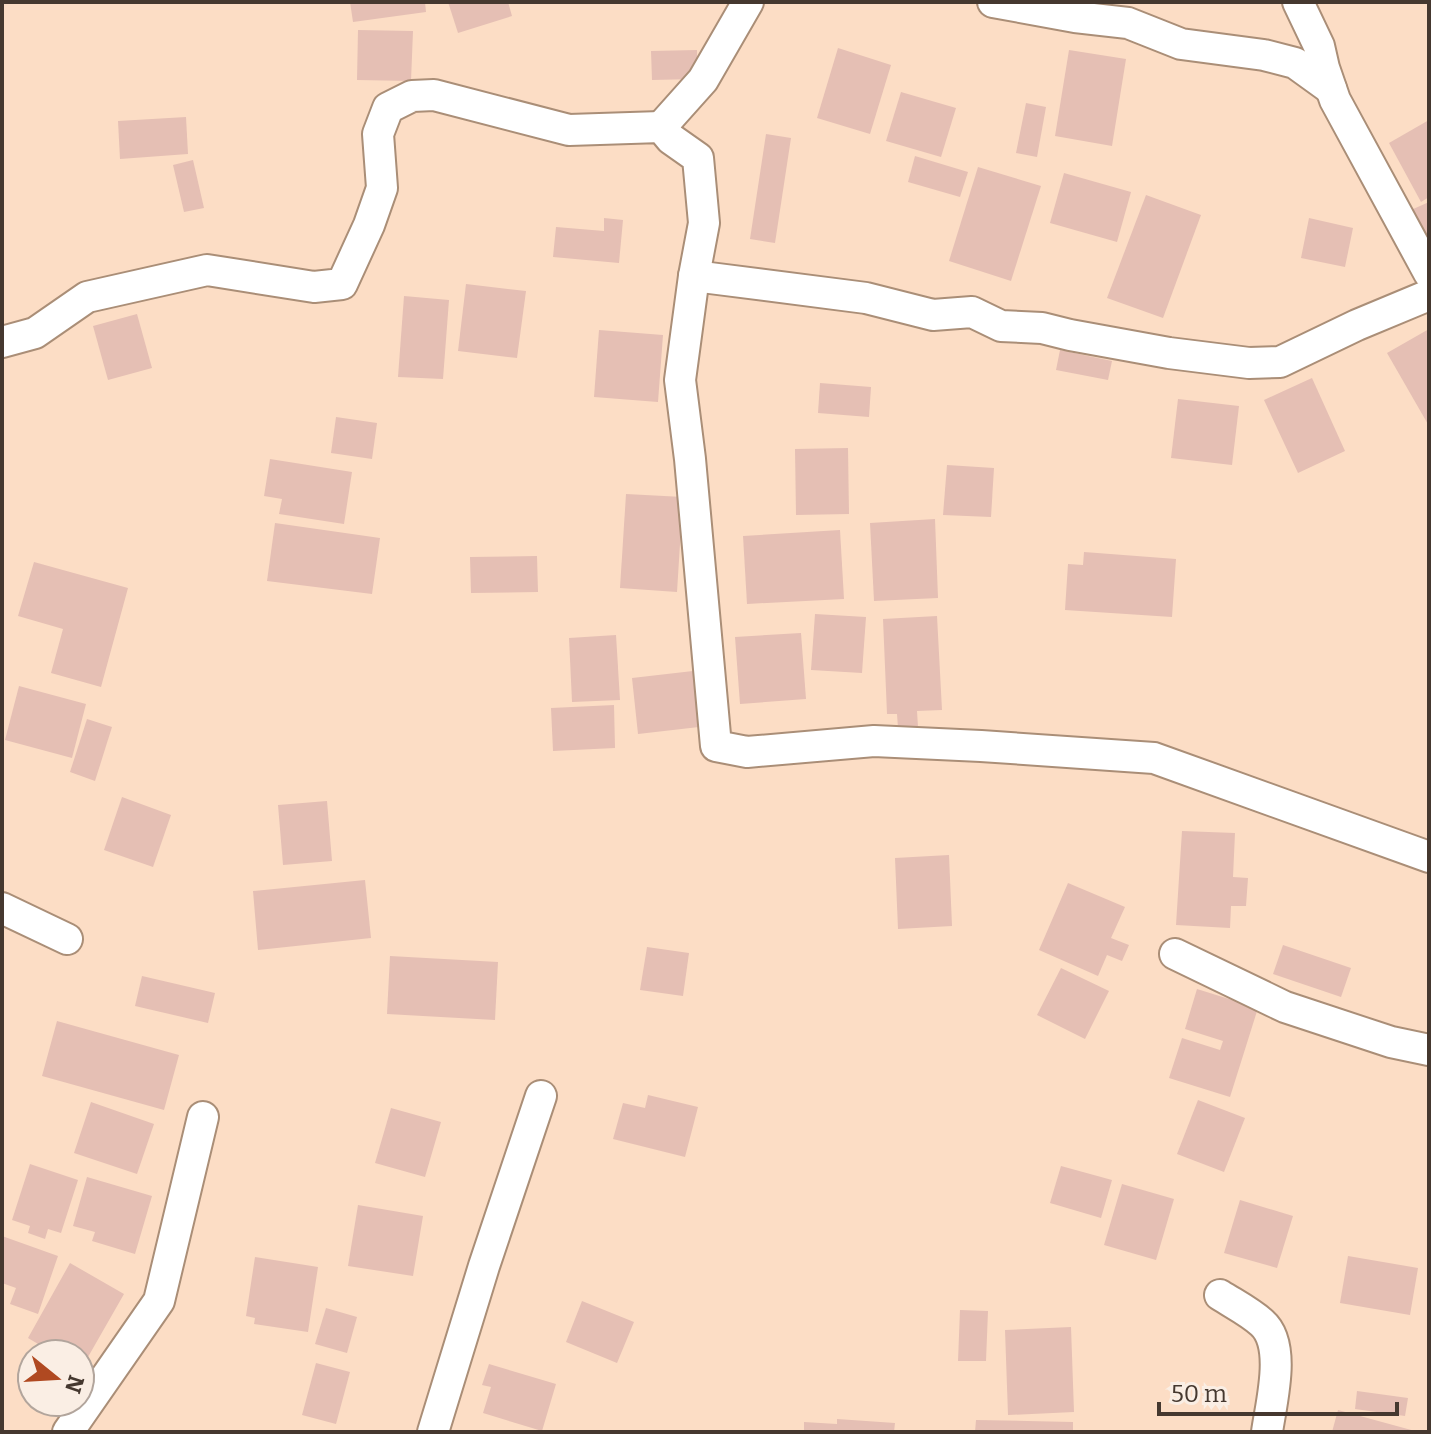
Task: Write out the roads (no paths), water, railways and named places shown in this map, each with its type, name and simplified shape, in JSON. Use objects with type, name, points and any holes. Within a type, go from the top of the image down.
[{"type":"street","points":[[2,342],[35,333],[87,297],[207,270],[314,287],[342,284],[382,188],[378,134],[388,108],[412,96],[434,95],[569,130],[661,127],[703,80],[748,2]]},
{"type":"street","points":[[993,2],[1128,23],[1181,44],[1264,55],[1295,63],[1331,89]]},
{"type":"street","points":[[1298,2],[1319,46],[1335,100],[1429,273]]},
{"type":"street","points":[[661,127],[671,139],[698,158],[704,223],[680,380],[716,746],[747,752],[874,741],[1154,758],[1429,857]]},
{"type":"street","points":[[694,276],[866,298],[933,315],[972,312],[1001,326],[1042,328],[1169,353],[1249,363],[1280,362],[1429,295]]},
{"type":"street","points":[[2,908],[67,939]]},
{"type":"street","points":[[1175,954],[1285,1007],[1391,1042],[1429,1050]]},
{"type":"street","points":[[433,1432],[541,1096]]},
{"type":"street","points":[[68,1432],[159,1301],[203,1117]]},
{"type":"street","points":[[1220,1295],[1264,1324],[1274,1342],[1276,1367],[1267,1432]]}]
